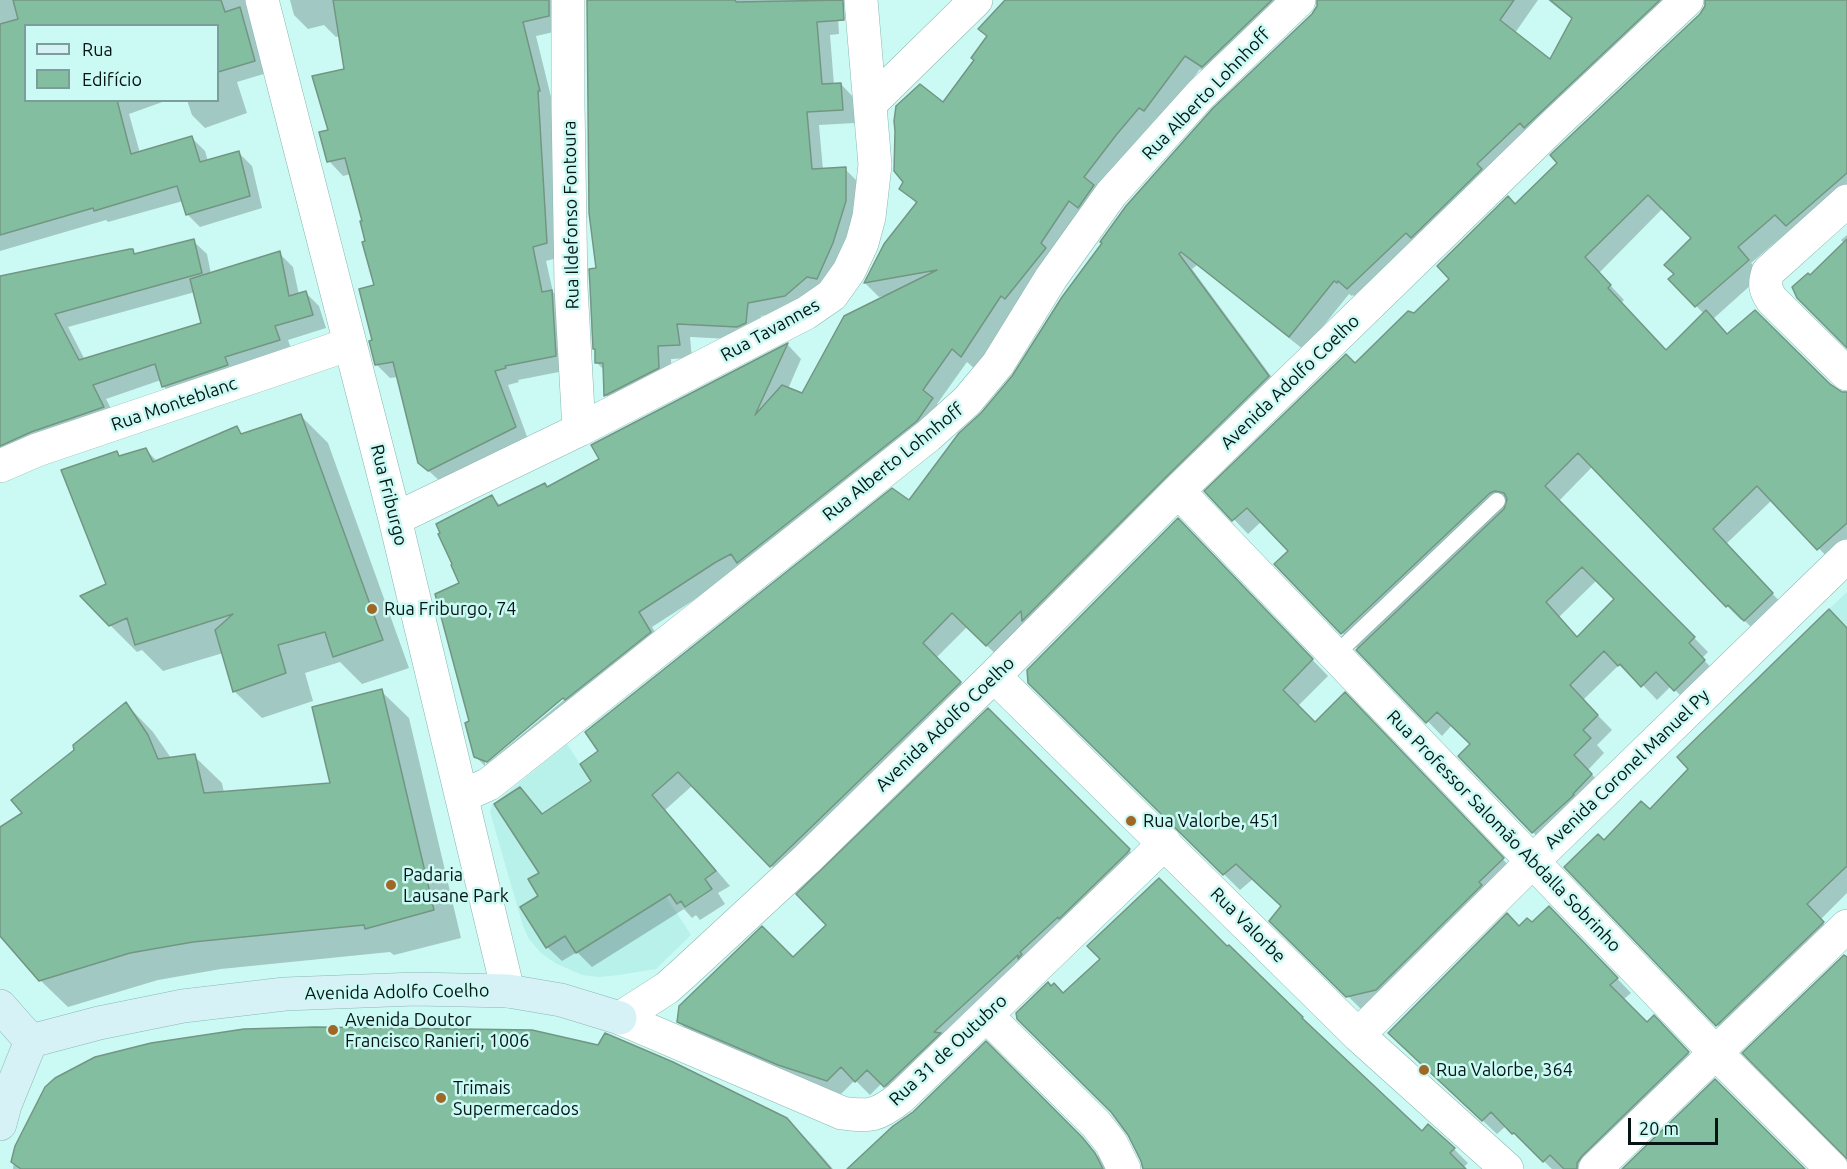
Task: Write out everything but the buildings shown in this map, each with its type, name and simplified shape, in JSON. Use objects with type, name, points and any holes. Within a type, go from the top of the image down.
[{"type":"street","name":"Rua Friburgo","points":[[262,0],[395,519],[508,991]]},
{"type":"street","name":"Rua Ildefonso Fontoura","points":[[568,0],[571,287],[579,430]]},
{"type":"street","name":"Rua Tavannes","points":[[395,519],[579,430],[806,313],[832,295],[849,271],[862,243],[869,218],[875,165],[861,0]]},
{"type":"street","points":[[870,104],[976,0]]},
{"type":"street","name":"Rua Alberto Lohnhoff","points":[[462,796],[489,784],[919,443],[968,401],[998,364],[1051,278],[1111,194],[1200,95],[1299,0]]},
{"type":"street","name":"Avenida Adolfo Coelho","points":[[31,1041],[99,1023],[183,1006],[285,994],[415,989],[508,991],[561,1000],[620,1018],[667,988],[807,859],[1178,491],[1547,132],[1687,0]]},
{"type":"street","points":[[1847,201],[1768,272],[1764,281],[1766,292],[1772,300],[1847,374]]},
{"type":"street","name":"Rua Monteblanc","points":[[0,466],[37,450],[350,344]]},
{"type":"street","name":"Rua Professor Salomão Abdalla Sobrinho","points":[[1178,491],[1716,1053],[1832,1169]]},
{"type":"street","name":"Avenida Coronel Manuel Py","points":[[1358,1035],[1533,861],[1847,556]]},
{"type":"street","name":"Rua Valorbe","points":[[994,676],[1358,1035],[1506,1169]]},
{"type":"street","name":"Rua 31 de Outubro","points":[[620,1018],[842,1113],[877,1114],[900,1098],[1165,843]]},
{"type":"street","points":[[1595,1169],[1847,926]]},
{"type":"street","points":[[663,1036],[667,988]]},
{"type":"street","points":[[0,1006],[31,1041],[5,1105],[0,1124]]},
{"type":"street","points":[[986,1014],[1096,1124],[1111,1143],[1124,1169]]},
{"type":"lane","points":[[1336,654],[1497,501]]},
{"type":"shaded area","points":[[1847,592],[1847,628],[1829,609]]},
{"type":"shaded area","points":[[567,744],[691,935],[656,969],[599,977],[582,975],[555,963],[541,953],[529,939],[523,926],[490,812],[492,805]]},
{"type":"place","name":"Rua Friburgo, 74","points":[[372,609]]},
{"type":"place","name":"Rua Valorbe, 451","points":[[1131,821]]},
{"type":"place","name":"Padaria Lausane Park","points":[[391,885]]},
{"type":"place","name":"Avenida Doutor Francisco Ranieri, 1006","points":[[333,1030]]},
{"type":"place","name":"Rua Valorbe, 364","points":[[1424,1070]]},
{"type":"place","name":"Trimais Supermercados","points":[[441,1098]]}]
